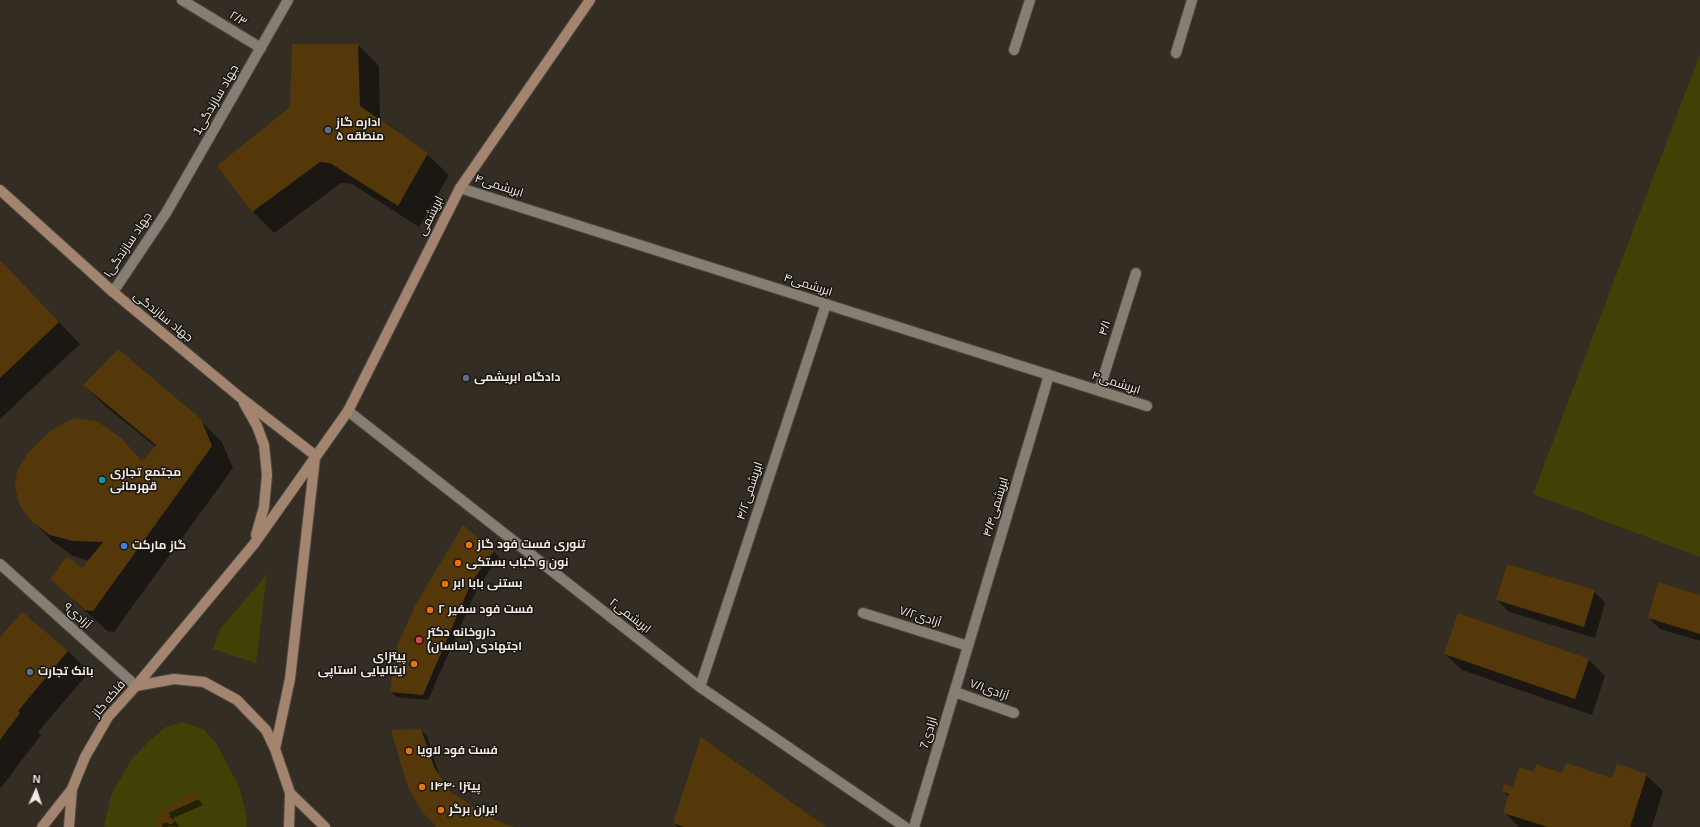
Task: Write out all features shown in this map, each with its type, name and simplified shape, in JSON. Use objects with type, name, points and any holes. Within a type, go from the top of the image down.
[{"type":"main road","name":"ابریشمی","points":[[136,686],[254,544],[348,411],[460,188],[590,0]]},
{"type":"main road","name":"جهاد سازندگی","points":[[0,190],[112,292],[241,398],[316,456]]},
{"type":"main road","points":[[241,398],[257,426],[264,445],[266,475],[264,507],[254,544]]},
{"type":"main road","points":[[275,749],[290,679],[316,456]]},
{"type":"main road","name":"فلکه گاز","points":[[69,827],[72,789],[85,757],[108,717],[136,686],[174,679],[204,682],[237,700],[266,730],[275,749],[290,793],[289,827]]},
{"type":"main road","points":[[42,827],[72,789]]},
{"type":"main road","points":[[290,793],[325,827]]},
{"type":"street","name":"۲/۳","points":[[182,0],[261,48]]},
{"type":"street","name":"1جهاد سازندگی","points":[[166,213],[288,0]]},
{"type":"street","points":[[1014,50],[1030,0]]},
{"type":"street","points":[[1176,53],[1192,0]]},
{"type":"street","name":"ابریشمی۴","points":[[460,188],[1147,406]]},
{"type":"street","name":"۱جهاد سازندگی","points":[[112,292],[166,213]]},
{"type":"street","name":"۴/۱","points":[[1099,391],[1136,273]]},
{"type":"street","name":"ابریشمی۴/۲","points":[[700,687],[826,304]]},
{"type":"street","name":"ابریشمی۴/۴","points":[[968,646],[1049,375]]},
{"type":"street","name":"ابریشمی۲","points":[[348,411],[700,687],[905,827]]},
{"type":"street","name":"آزادی۹","points":[[0,564],[136,686]]},
{"type":"street","name":"۷/۲آزادی","points":[[863,613],[968,646]]},
{"type":"street","name":"7آزادی","points":[[914,827],[968,646]]},
{"type":"street","name":"۷/۱آزادی","points":[[955,692],[1014,713]]},
{"type":"shaded area","points":[[1700,54],[1700,557],[1533,494]]},
{"type":"shaded area","points":[[267,574],[256,663],[213,649],[220,629]]},
{"type":"shaded area","points":[[184,722],[204,730],[216,743],[239,786],[246,814],[247,827],[104,827],[111,795],[131,760],[150,740],[166,727]]},
{"type":"building","name":"اداره گاز منطقه ۵","points":[[292,44],[358,44],[360,106],[428,153],[398,206],[330,163],[320,162],[252,212],[217,166],[290,107]]},
{"type":"building","points":[[0,260],[59,322],[0,378]]},
{"type":"building","name":"مجتمع تجاری قهرمانی","points":[[118,349],[201,419],[212,446],[93,611],[85,610],[50,579],[67,556],[82,568],[103,542],[73,541],[50,535],[31,521],[20,506],[15,488],[17,471],[27,454],[49,432],[75,418],[97,421],[121,438],[142,461],[156,445],[83,385]]},
{"type":"building","points":[[463,525],[494,551],[472,581],[423,695],[390,692],[397,646],[416,604]]},
{"type":"building","points":[[1507,564],[1595,590],[1584,627],[1496,600]]},
{"type":"building","points":[[1658,582],[1700,595],[1700,634],[1648,618]]},
{"type":"building","points":[[22,612],[68,651],[18,711],[20,713],[0,740],[0,637]]},
{"type":"building","points":[[1458,613],[1589,659],[1575,699],[1444,654]]},
{"type":"building","points":[[421,729],[434,767],[452,793],[495,820],[515,827],[437,827],[423,813],[408,788],[391,730]]},
{"type":"building","points":[[701,737],[826,827],[684,827],[673,823]]},
{"type":"building","points":[[1566,763],[1612,778],[1617,764],[1647,774],[1630,827],[1548,827],[1503,813],[1509,794],[1502,791],[1504,784],[1513,787],[1519,767],[1534,772],[1536,764],[1562,773]]},
{"type":"building","points":[[193,792],[199,799],[168,813],[171,815],[169,817],[175,821],[171,825],[163,822],[162,827],[156,827],[157,817],[163,809]]},
{"type":"place","name":"اداره گاز منطقه ۵","points":[[328,130]]},
{"type":"place","name":"دادگاه ابریشمی","points":[[466,378]]},
{"type":"place","name":"مجتمع تجاری قهرمانی","points":[[102,480]]},
{"type":"place","name":"تنوری فست فود گاز","points":[[469,545]]},
{"type":"place","name":"گاز مارکت","points":[[124,546]]},
{"type":"place","name":"نون و کباب بستکی","points":[[458,563]]},
{"type":"place","name":"بستنی بابا ابر","points":[[445,584]]},
{"type":"place","name":"فست فود سفیر ۲","points":[[430,610]]},
{"type":"place","name":"داروخانه دکتر اجتهادی (ساسان)","points":[[419,640]]},
{"type":"place","name":"پیتزای ایتالیایی استاپی","points":[[414,664]]},
{"type":"place","name":"بانک تجارت","points":[[30,672]]},
{"type":"place","name":"فست فود لاویا","points":[[409,751]]},
{"type":"place","name":"پیتزا ۱۴۴۰","points":[[422,787]]},
{"type":"place","name":"ایران برگر","points":[[441,810]]}]
